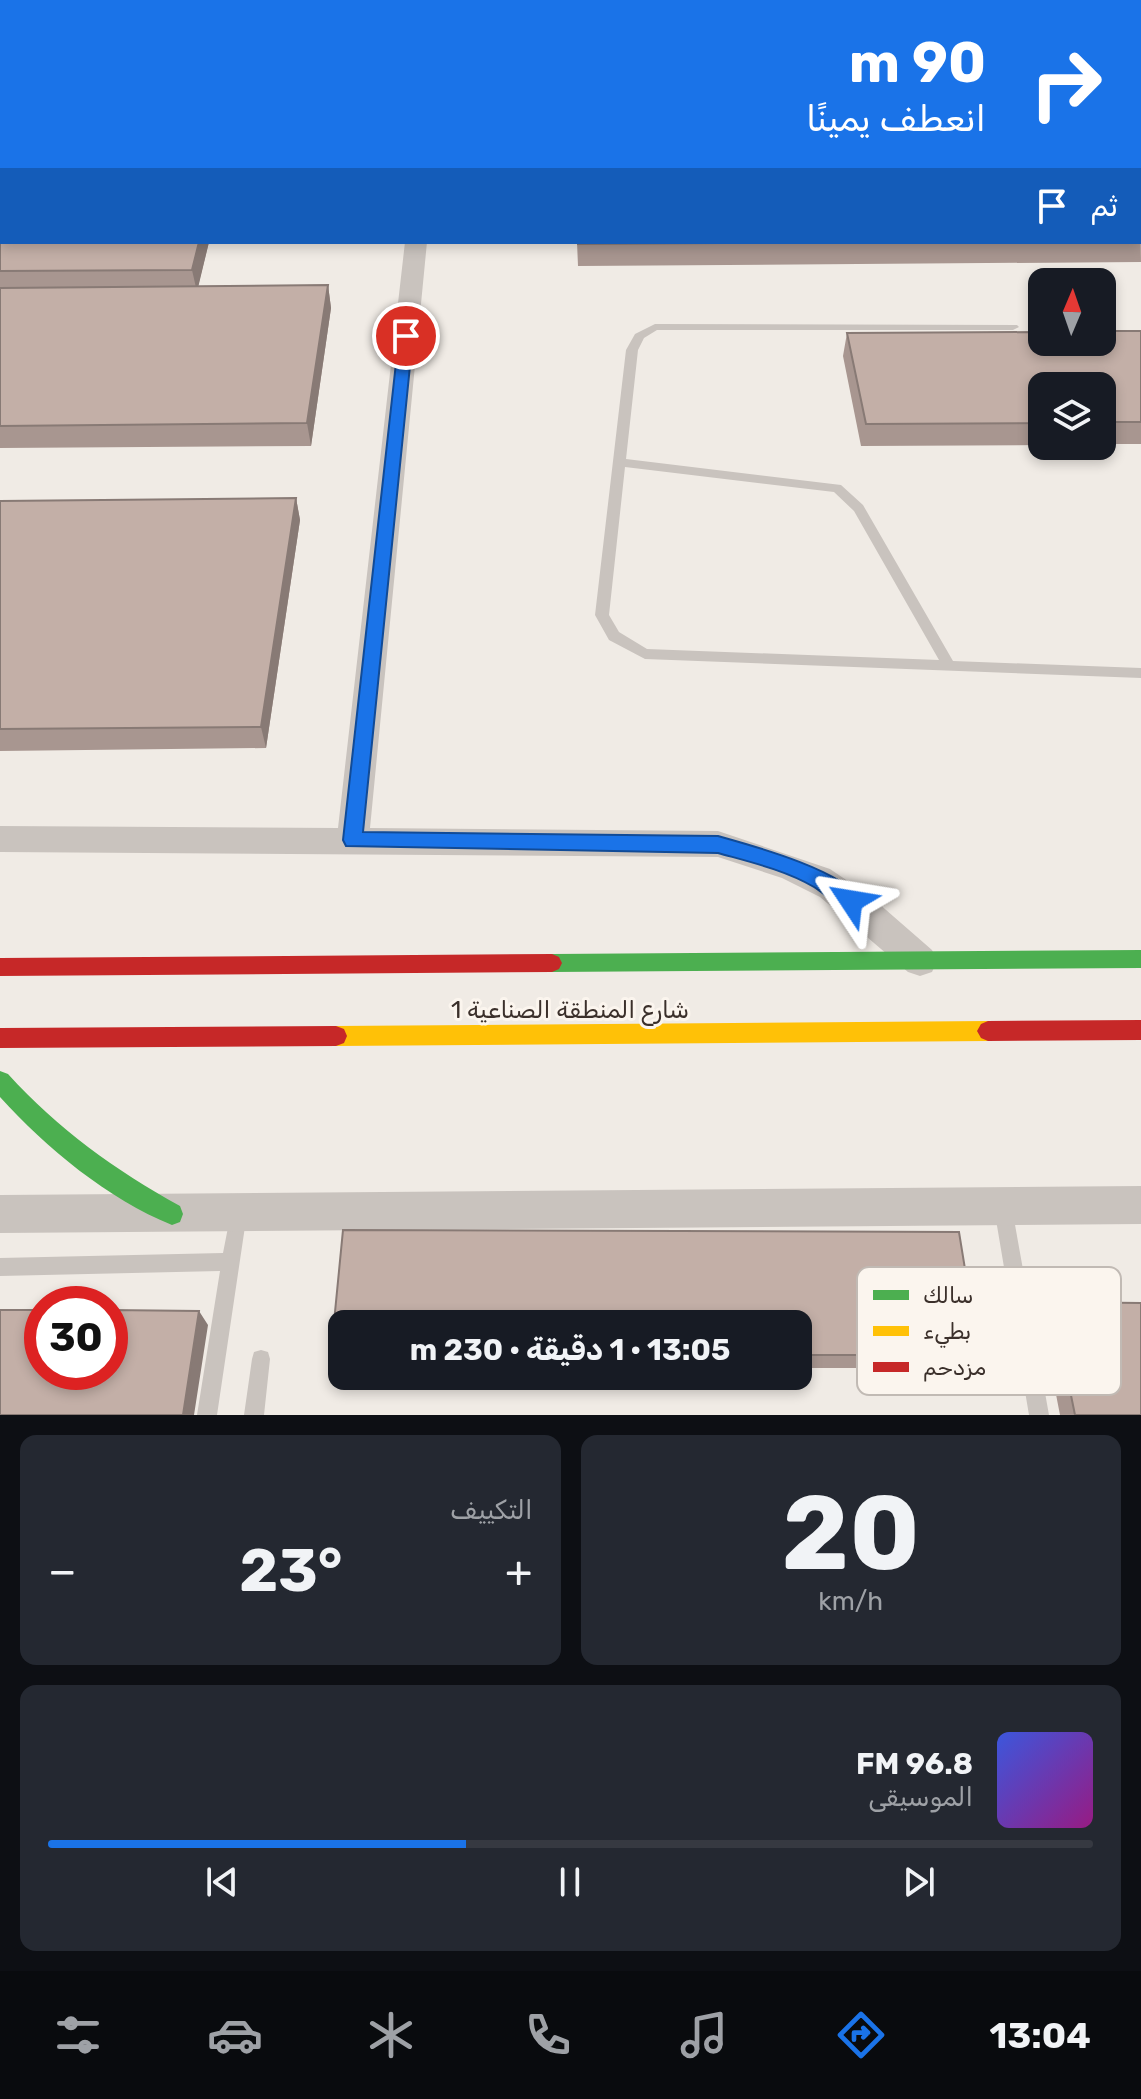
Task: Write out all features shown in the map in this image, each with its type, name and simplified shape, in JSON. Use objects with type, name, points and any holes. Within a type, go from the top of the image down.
[{"type":"street","points":[[353,840],[416,244]]},
{"type":"street","points":[[0,839],[718,844],[766,858],[819,880],[851,901],[920,961]]},
{"type":"street","name":"شارع المنطقة الصناعية 1","points":[[0,967],[1141,959]]},
{"type":"street","name":"شارع المنطقة الصناعية 1","points":[[0,1038],[1141,1030]]},
{"type":"street","points":[[0,1081],[31,1117],[76,1156],[128,1191],[172,1214]]},
{"type":"street","points":[[0,1214],[1141,1205]]},
{"type":"lane","points":[[1013,327],[655,327],[639,336],[632,350],[602,615],[614,636],[645,654],[1141,673]]},
{"type":"lane","points":[[619,462],[837,488],[859,508],[949,666]]},
{"type":"lane","points":[[1002,1204],[1013,1267]]},
{"type":"lane","points":[[207,1415],[238,1213]]},
{"type":"lane","points":[[0,1267],[230,1262]]},
{"type":"lane","points":[[254,1415],[261,1359]]},
{"type":"lane","points":[[1035,1395],[1039,1415]]},
{"type":"building","points":[[0,244],[198,244],[192,270],[0,271]]},
{"type":"building","points":[[328,285],[307,423],[0,426],[0,288]]},
{"type":"building","points":[[1116,331],[1141,331],[1141,422],[1116,422],[1116,372],[1028,372],[1028,423],[866,424],[847,333],[1028,332],[1028,356],[1116,356]]},
{"type":"building","points":[[296,498],[261,727],[0,729],[0,501]]},
{"type":"building","points":[[343,1230],[959,1232],[965,1267],[857,1267],[857,1355],[812,1355],[812,1310],[335,1310]]},
{"type":"building","points":[[1121,1303],[1141,1303],[1141,1415],[1075,1415],[1071,1395],[1121,1395]]},
{"type":"building","points":[[0,1310],[24,1310],[24,1390],[128,1390],[128,1310],[199,1311],[183,1415],[0,1415]]},
{"type":"traffic: fast","points":[[552,963],[1141,959]]},
{"type":"traffic: fast","points":[[0,1081],[59,1139],[124,1186],[172,1214]]},
{"type":"traffic: slow","points":[[336,1036],[988,1031]]},
{"type":"traffic: jam","points":[[0,967],[552,963]]},
{"type":"traffic: jam","points":[[988,1031],[1141,1030]]},
{"type":"traffic: jam","points":[[0,1038],[336,1036]]},
{"type":"route","points":[[406,336],[353,840],[718,844],[766,858],[819,880],[851,901]]}]
